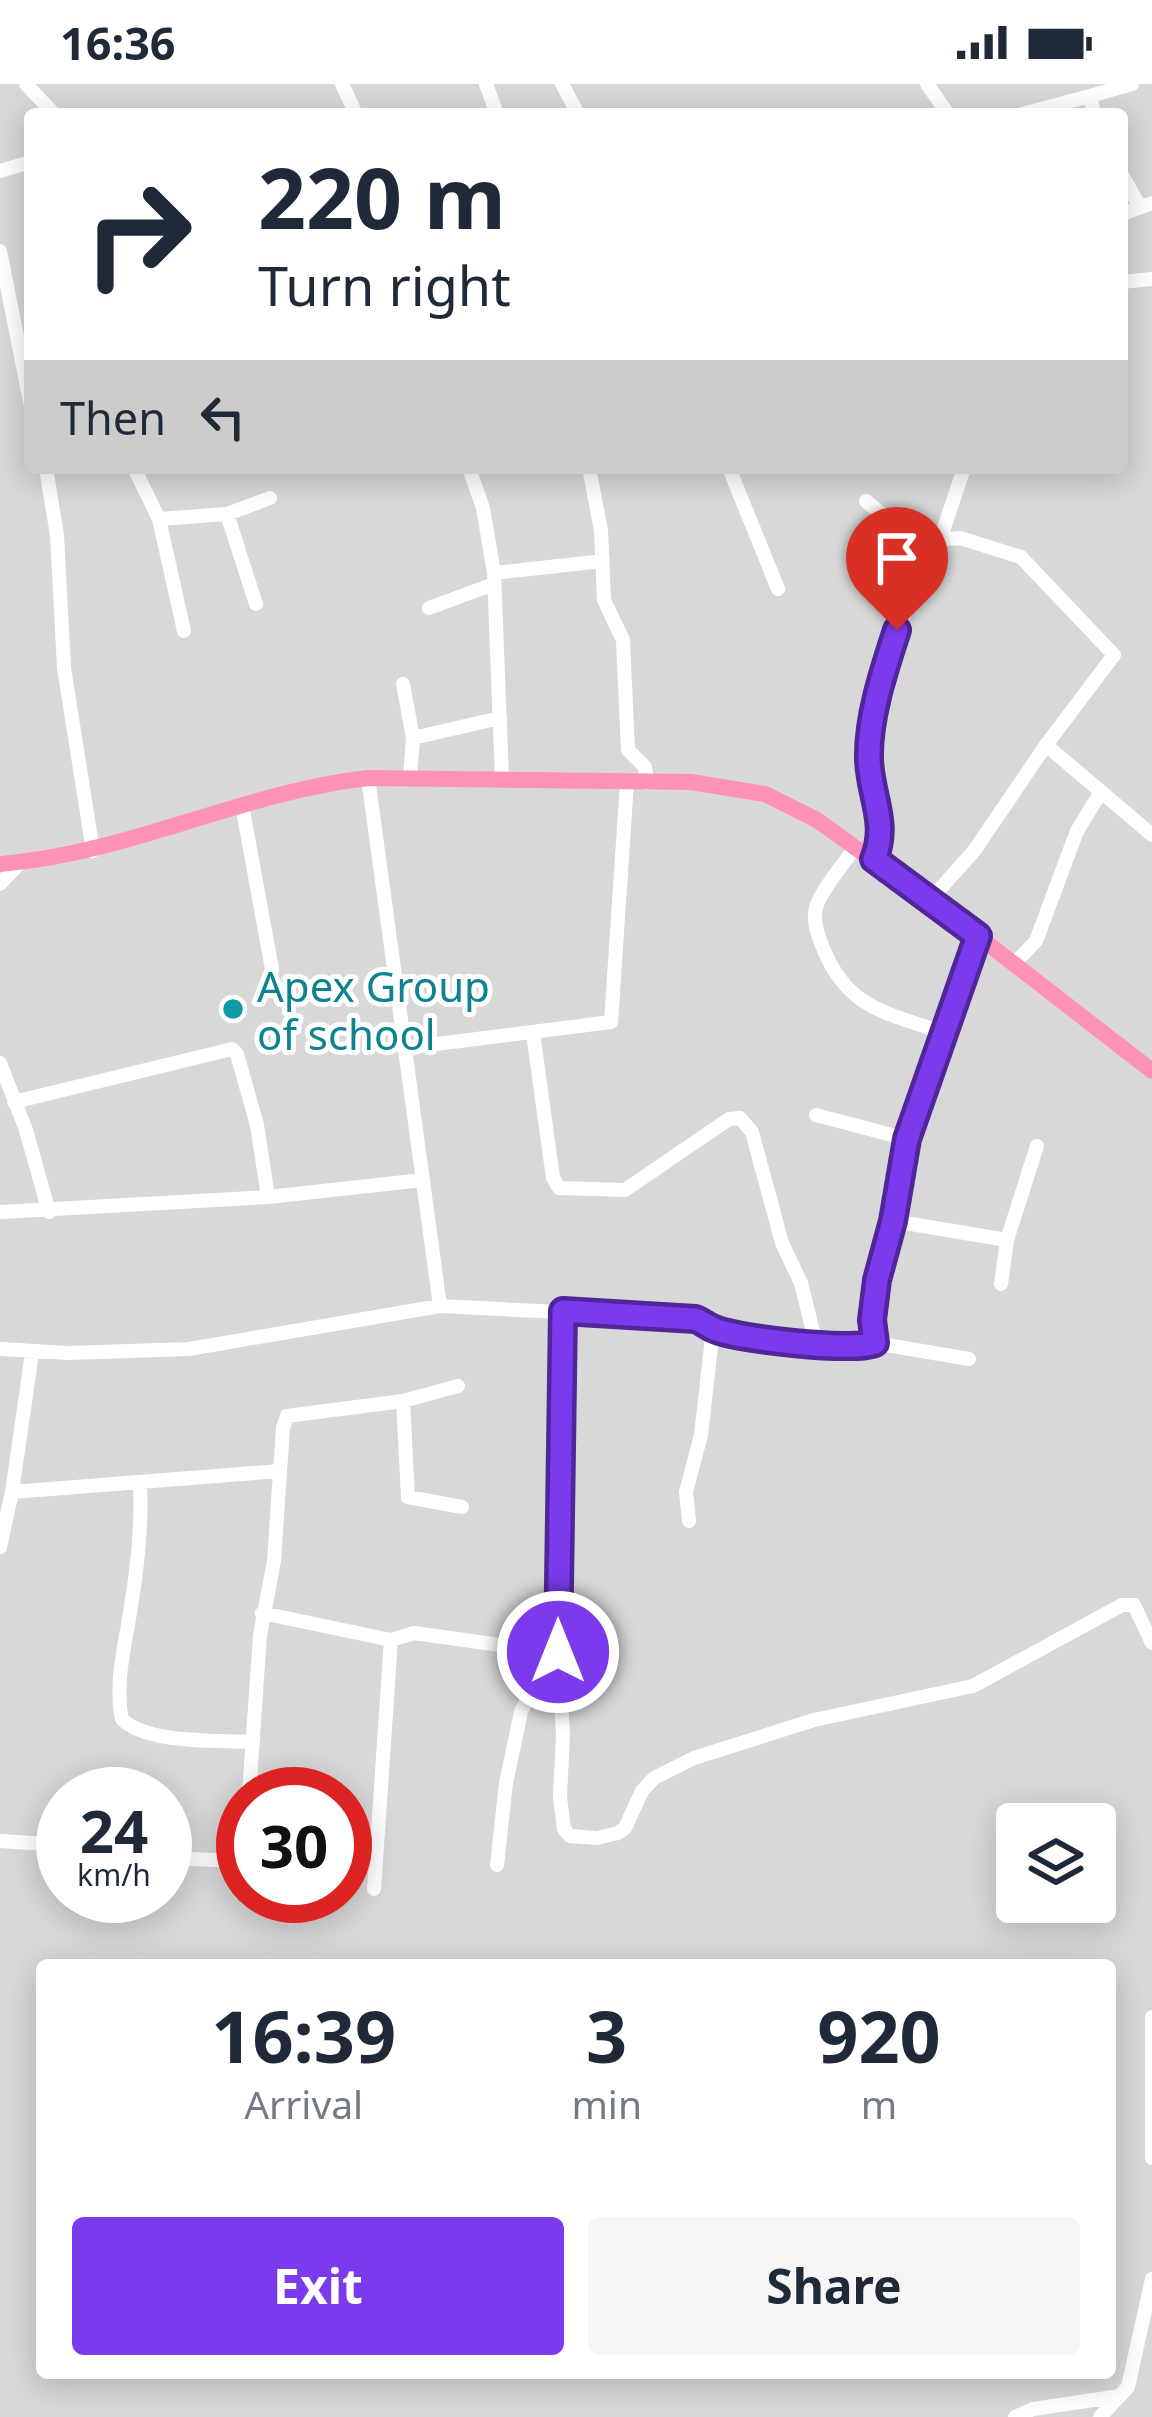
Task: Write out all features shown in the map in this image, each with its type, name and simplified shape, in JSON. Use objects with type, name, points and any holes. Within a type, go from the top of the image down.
[{"type":"main road","points":[[0,864],[94,851],[328,782],[410,776],[712,783],[765,794],[818,820],[1015,963],[1152,1071]]},
{"type":"street","points":[[26,84],[48,108]]},
{"type":"street","points":[[1045,108],[1132,84]]},
{"type":"street","points":[[1090,96],[1093,108]]},
{"type":"street","points":[[0,251],[24,372]]},
{"type":"street","points":[[47,474],[57,535],[64,668],[94,851]]},
{"type":"street","points":[[137,474],[159,519],[184,631]]},
{"type":"street","points":[[471,474],[483,508],[494,579],[502,779]]},
{"type":"street","points":[[592,474],[604,600],[623,640],[628,750],[645,767],[647,783]]},
{"type":"street","points":[[730,474],[778,589]]},
{"type":"street","points":[[874,859],[882,840],[868,756],[876,713],[897,630],[940,540],[962,474]]},
{"type":"street","points":[[159,519],[227,514],[270,498]]},
{"type":"street","points":[[866,501],[932,556]]},
{"type":"street","points":[[227,514],[256,604]]},
{"type":"street","points":[[930,901],[974,851],[1111,661],[1111,648],[1021,557],[960,538],[940,540]]},
{"type":"street","points":[[429,608],[494,579],[603,561]]},
{"type":"street","points":[[404,684],[412,738],[410,776]]},
{"type":"street","points":[[412,738],[500,718]]},
{"type":"street","points":[[1046,745],[1152,836]]},
{"type":"street","points":[[368,778],[440,1306]]},
{"type":"street","points":[[405,1048],[611,1022],[627,782]]},
{"type":"street","points":[[1015,963],[1036,941],[1077,831],[1101,792]]},
{"type":"street","points":[[242,805],[272,969]]},
{"type":"street","points":[[856,846],[816,904],[814,920],[829,962],[840,982],[879,1012],[942,1032]]},
{"type":"street","points":[[0,884],[20,863]]},
{"type":"street","points":[[875,1343],[872,1320],[877,1280],[907,1139],[978,936]]},
{"type":"street","points":[[532,1034],[553,1178],[559,1188],[625,1190],[729,1119],[740,1118],[746,1124],[782,1243],[801,1283],[816,1344]]},
{"type":"street","points":[[14,1102],[232,1049],[257,1125],[268,1197]]},
{"type":"street","points":[[0,1063],[49,1212]]},
{"type":"street","points":[[816,1115],[907,1139]]},
{"type":"street","points":[[1001,1284],[1007,1240],[1037,1146]]},
{"type":"street","points":[[0,1212],[268,1197],[423,1180]]},
{"type":"street","points":[[893,1221],[1007,1240]]},
{"type":"street","points":[[0,1349],[189,1349],[440,1306],[695,1319],[713,1329],[816,1344],[858,1347],[875,1343],[969,1359]]},
{"type":"street","points":[[563,1311],[554,1652],[563,1734],[561,1815],[564,1829],[580,1839],[626,1828],[642,1791],[668,1769],[768,1732],[973,1686],[1106,1610],[1134,1605],[1152,1643]]},
{"type":"street","points":[[689,1521],[686,1492],[701,1435],[713,1329]]},
{"type":"street","points":[[0,1547],[32,1352]]},
{"type":"street","points":[[250,1767],[262,1613],[274,1561],[286,1416],[403,1401],[458,1386]]},
{"type":"street","points":[[403,1401],[408,1497],[462,1508]]},
{"type":"street","points":[[12,1492],[280,1471]]},
{"type":"street","points":[[140,1483],[142,1530],[124,1650],[122,1719],[139,1732],[251,1742]]},
{"type":"street","points":[[262,1613],[391,1640],[415,1633],[554,1652]]},
{"type":"street","points":[[374,1889],[391,1640]]},
{"type":"street","points":[[497,1865],[513,1743],[529,1692],[554,1652]]},
{"type":"street","points":[[0,1841],[36,1843]]},
{"type":"street","points":[[1152,2018],[1152,2158]]},
{"type":"street","points":[[1100,2417],[1124,2393],[1152,2279]]},
{"type":"street","points":[[1015,2417],[1033,2409],[1113,2399],[1124,2393]]},
{"type":"shaded area","points":[[0,84],[1152,84],[1152,2417],[0,2417]]},
{"type":"place","name":"Apex Group of school","points":[[233,1009]]},
{"type":"route","points":[[558,1652],[563,1311],[695,1319],[713,1329],[793,1342],[858,1347],[875,1343],[872,1320],[877,1280],[907,1139],[978,936],[874,859],[882,840],[881,815],[868,756],[897,630]]}]
